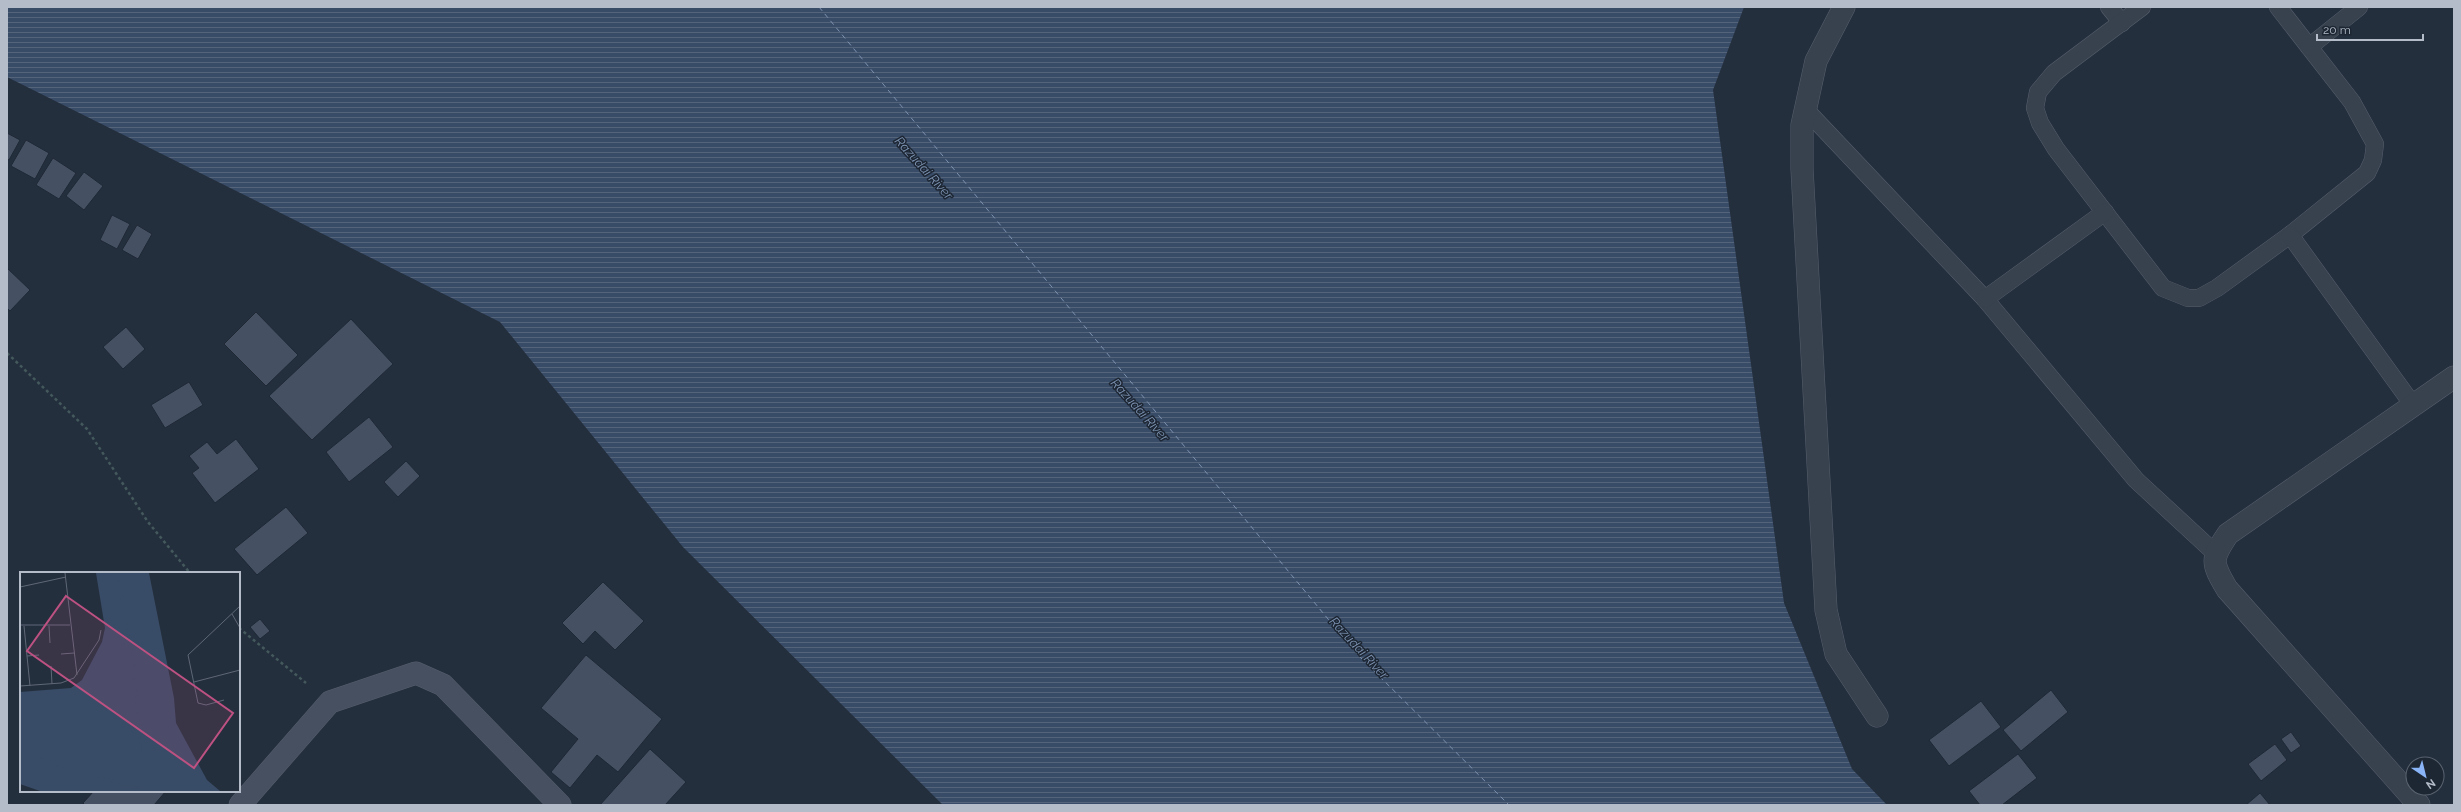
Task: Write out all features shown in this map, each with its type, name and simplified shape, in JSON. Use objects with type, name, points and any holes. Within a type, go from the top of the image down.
[{"type":"street","points":[[1844,7],[1816,61],[1802,125],[1802,169],[1826,610],[1836,654],[1877,716]]},
{"type":"street","points":[[2419,805],[2227,589],[2217,572],[2215,553],[2228,534],[2454,377]]},
{"type":"street","points":[[240,805],[330,702],[416,673],[443,684],[560,805]]},
{"type":"lane","points":[[2109,7],[2122,23]]},
{"type":"lane","points":[[2142,7],[2054,73],[2038,92],[2035,108],[2040,123],[2056,149],[2163,288],[2188,298],[2199,298],[2217,288],[2290,235],[2367,173],[2373,160],[2375,144],[2352,102],[2278,7]]},
{"type":"lane","points":[[2309,47],[2359,7]]},
{"type":"lane","points":[[1805,109],[1985,300],[2136,480],[2215,553]]},
{"type":"lane","points":[[1985,300],[2105,212]]},
{"type":"lane","points":[[2290,235],[2413,405]]},
{"type":"path","points":[[7,353],[87,429],[148,522],[189,572]]},
{"type":"path","points":[[240,629],[330,702]]},
{"type":"water","name":"Razudai River","points":[[7,7],[1744,7],[1713,90],[1784,603],[1852,769],[1887,805],[943,805],[683,547],[500,322],[7,77]]},
{"type":"building","points":[[7,133],[20,140],[9,160],[7,159]]},
{"type":"building","points":[[26,140],[49,153],[35,179],[11,166]]},
{"type":"building","points":[[53,158],[76,173],[59,199],[36,185]]},
{"type":"building","points":[[84,172],[103,186],[84,210],[66,196]]},
{"type":"building","points":[[112,215],[130,224],[117,249],[100,240]]},
{"type":"building","points":[[137,225],[152,234],[138,259],[122,250]]},
{"type":"building","points":[[7,268],[30,290],[10,311],[7,308]]},
{"type":"building","points":[[256,312],[298,355],[266,386],[224,344]]},
{"type":"building","points":[[351,319],[393,364],[312,440],[269,396]]},
{"type":"building","points":[[126,327],[145,349],[123,369],[103,347]]},
{"type":"building","points":[[189,382],[203,405],[165,428],[151,405]]},
{"type":"building","points":[[369,417],[393,447],[349,482],[326,452]]},
{"type":"building","points":[[236,439],[259,469],[215,503],[192,473],[199,468],[189,456],[207,442],[217,454]]},
{"type":"building","points":[[406,461],[420,476],[398,497],[384,482]]},
{"type":"building","points":[[286,507],[308,533],[257,575],[234,549]]},
{"type":"building","points":[[603,582],[644,621],[615,650],[595,631],[583,644],[562,623]]},
{"type":"building","points":[[260,619],[270,631],[260,639],[250,627]]},
{"type":"building","points":[[586,655],[662,719],[618,772],[597,755],[570,788],[551,772],[578,739],[541,708]]},
{"type":"building","points":[[2051,690],[2068,712],[2021,751],[2003,730]]},
{"type":"building","points":[[1981,701],[2001,727],[1949,766],[1929,740]]},
{"type":"building","points":[[2291,732],[2301,746],[2291,753],[2281,739]]},
{"type":"building","points":[[2275,744],[2287,760],[2261,781],[2248,764]]},
{"type":"building","points":[[650,749],[686,782],[665,805],[600,805]]},
{"type":"building","points":[[2018,754],[2037,778],[2002,805],[1980,805],[1969,791]]},
{"type":"building","points":[[93,792],[165,792],[154,805],[85,805],[83,803]]},
{"type":"building","points":[[2260,793],[2270,805],[2246,805]]},
{"type":"ferry route","points":[[819,7],[1358,655],[1509,805]]}]
